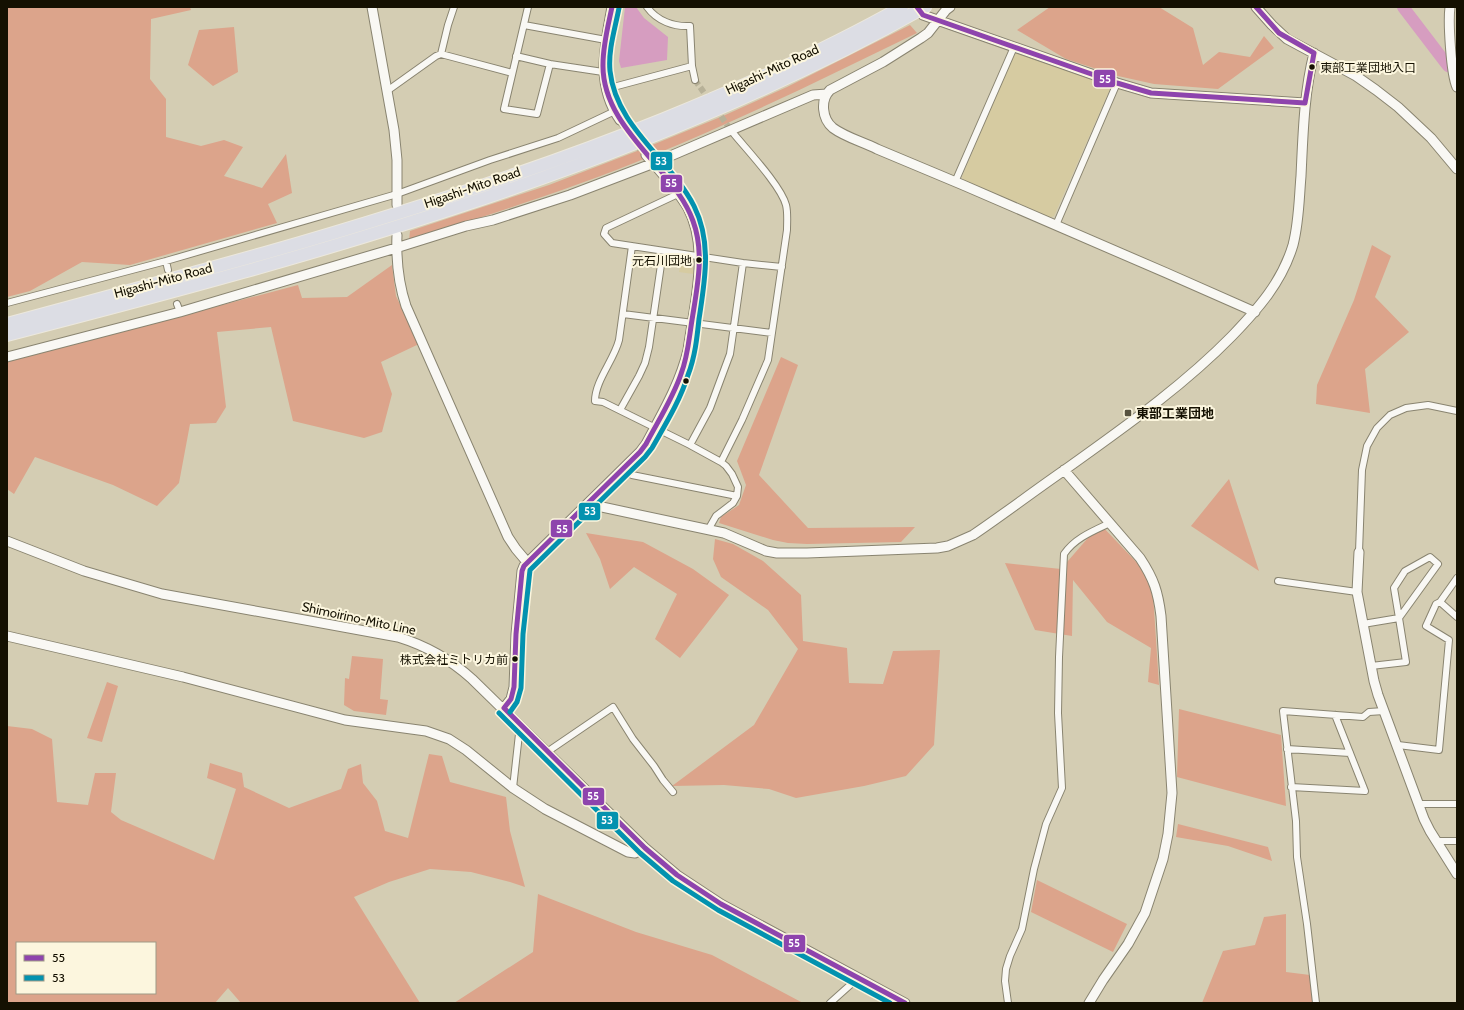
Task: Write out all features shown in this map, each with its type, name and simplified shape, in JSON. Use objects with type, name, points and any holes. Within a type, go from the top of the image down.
[{"type":"highway","name":"Higashi-Mito Road","points":[[7,324],[346,230],[469,191],[550,163],[622,136],[758,79],[828,46],[902,7]]},
{"type":"highway","name":"Higashi-Mito Road","points":[[7,335],[223,278],[351,241],[555,174],[684,123],[762,89],[924,10]]},
{"type":"street","points":[[372,7],[396,146],[397,205]]},
{"type":"street","points":[[441,54],[454,7]]},
{"type":"street","points":[[528,7],[504,109],[537,114],[550,64]]},
{"type":"street","points":[[612,7],[606,40],[603,72],[606,89],[614,111],[620,120]]},
{"type":"street","points":[[647,7],[667,23],[679,26],[690,26],[692,66],[695,80]]},
{"type":"street","points":[[950,7],[928,33],[921,38],[883,62],[830,90],[824,101],[824,110],[827,120],[833,128],[859,141],[1255,312]]},
{"type":"street","points":[[1256,7],[1279,33],[1298,45],[1356,76],[1398,107],[1431,138],[1457,169]]},
{"type":"street","points":[[1450,7],[1449,21],[1454,74],[1457,87]]},
{"type":"street","points":[[924,10],[938,20],[1117,83],[1151,93],[1305,103]]},
{"type":"street","points":[[524,25],[606,40]]},
{"type":"street","points":[[955,182],[1014,47]]},
{"type":"street","points":[[588,504],[724,533],[766,551],[783,553],[937,548],[948,546],[973,535],[1114,435],[1196,370],[1255,312],[1270,292],[1286,264],[1294,239],[1299,212],[1305,103],[1314,53]]},
{"type":"street","points":[[387,91],[441,54],[512,73]]},
{"type":"street","points":[[516,56],[550,64],[603,72]]},
{"type":"street","points":[[606,89],[692,66]]},
{"type":"street","points":[[1056,225],[1117,83]]},
{"type":"street","points":[[7,357],[396,248],[466,226],[493,220],[570,195],[654,163],[813,95],[827,94]]},
{"type":"street","points":[[7,303],[166,261],[397,194],[490,160],[558,138],[614,111]]},
{"type":"street","points":[[721,462],[742,420],[768,360],[782,267],[788,213],[786,204],[778,189],[734,134]]},
{"type":"street","points":[[504,708],[513,694],[516,634],[522,570],[527,562],[640,452],[679,380],[688,350],[700,256],[695,225],[688,208],[646,154]]},
{"type":"street","points":[[678,194],[606,228],[604,234],[612,243],[743,263],[782,267]]},
{"type":"street","points":[[397,235],[396,248],[399,280],[406,306],[508,537],[527,562]]},
{"type":"street","points":[[632,246],[623,314],[616,351],[595,393],[595,401],[603,402],[620,410],[690,445],[726,466],[738,487],[737,496],[733,503],[716,516],[708,530]]},
{"type":"street","points":[[620,410],[645,363],[654,317],[663,251]]},
{"type":"street","points":[[166,261],[168,270]]},
{"type":"street","points":[[690,445],[712,401],[730,354],[743,263]]},
{"type":"street","points":[[623,314],[772,333]]},
{"type":"street","points":[[1457,410],[1428,405],[1406,408],[1390,415],[1377,428],[1367,446],[1362,470],[1357,592],[1374,681],[1384,711],[1428,827],[1457,874]]},
{"type":"street","points":[[622,470],[632,475],[737,496]]},
{"type":"street","points":[[1064,470],[1140,558],[1157,590],[1162,616],[1172,794],[1164,859],[1145,913],[1128,944],[1089,1003]]},
{"type":"street","points":[[1008,1003],[1005,980],[1006,969],[1022,929],[1034,869],[1046,824],[1062,788],[1058,713],[1064,554],[1070,546],[1079,539],[1110,523]]},
{"type":"street","name":"Shimoirino-Mito Line","points":[[7,542],[84,571],[162,594],[410,641],[431,649],[452,662],[504,708],[645,848],[677,875],[721,904],[905,1003]]},
{"type":"street","points":[[1363,624],[1399,618],[1438,564],[1430,557],[1405,571],[1394,588],[1399,618],[1406,662],[1371,666]]},
{"type":"street","points":[[1398,746],[1439,750],[1449,640],[1426,626],[1436,604],[1440,602],[1457,578]]},
{"type":"street","points":[[1278,581],[1357,592]]},
{"type":"street","points":[[1440,602],[1457,616]]},
{"type":"street","points":[[7,636],[183,677],[345,720],[426,731],[449,739],[466,750],[513,788],[545,809],[628,852],[635,853],[645,848]]},
{"type":"street","points":[[547,752],[613,707],[632,739],[673,792]]},
{"type":"street","points":[[1316,1003],[1307,924],[1297,857],[1296,821],[1283,711],[1363,717],[1369,712],[1384,711]]},
{"type":"street","points":[[1292,787],[1365,791],[1335,715]]},
{"type":"street","points":[[513,788],[520,724]]},
{"type":"street","points":[[1287,749],[1350,753]]},
{"type":"street","points":[[1419,804],[1457,804]]},
{"type":"street","points":[[1436,841],[1457,841]]},
{"type":"street","points":[[830,1003],[858,978]]},
{"type":"shaded area","points":[[7,7],[190,7],[191,10],[151,19],[150,79],[166,99],[166,137],[201,146],[224,140],[243,147],[224,176],[262,188],[286,154],[292,193],[268,204],[277,223],[130,265],[82,262],[30,291],[7,297]]},
{"type":"shaded area","points":[[625,7],[636,7],[644,18],[668,37],[667,60],[621,68],[619,61]]},
{"type":"shaded area","points":[[1050,7],[1159,7],[1193,28],[1203,65],[1219,52],[1250,57],[1264,36],[1274,48],[1218,89],[1154,84],[1118,76],[1066,59],[1017,30]]},
{"type":"shaded area","points":[[910,25],[917,33],[785,97],[685,142],[561,190],[409,241],[410,231],[549,185],[723,116],[787,87]]},
{"type":"shaded area","points":[[234,27],[238,72],[213,86],[188,65],[199,30]]},
{"type":"shaded area","points":[[1019,52],[1108,83],[1111,87],[1054,216],[1049,218],[964,181],[962,177],[1013,55]]},
{"type":"shaded area","points":[[1372,245],[1391,256],[1375,297],[1409,332],[1365,369],[1370,413],[1316,404],[1317,385],[1354,300]]},
{"type":"shaded area","points":[[682,256],[693,258],[693,274],[679,272]]},
{"type":"shaded area","points":[[392,265],[396,296],[419,344],[381,362],[392,394],[382,432],[364,438],[293,421],[271,327],[217,332],[226,407],[216,423],[190,424],[179,483],[157,506],[113,485],[35,457],[14,494],[7,489],[7,362],[298,285],[302,298],[347,297]]},
{"type":"shaded area","points":[[781,357],[798,365],[759,475],[808,528],[915,527],[901,542],[788,543],[773,540],[719,523],[721,517],[739,505],[746,485],[737,461]]},
{"type":"shaded area","points":[[1229,479],[1259,571],[1191,526]]},
{"type":"shaded area","points":[[1100,524],[1141,567],[1153,594],[1159,685],[1148,682],[1151,648],[1107,622],[1073,580],[1072,636],[1035,630],[1005,563],[1061,569]]},
{"type":"shaded area","points":[[586,533],[643,542],[693,569],[729,595],[680,658],[655,639],[677,594],[634,567],[610,589],[600,559]]},
{"type":"shaded area","points":[[715,539],[733,544],[763,561],[801,595],[803,641],[847,648],[849,683],[883,684],[893,651],[940,650],[934,745],[906,776],[864,786],[796,798],[769,789],[724,785],[672,786],[754,725],[798,649],[768,610],[721,577],[713,559]]},
{"type":"shaded area","points":[[352,656],[383,659],[380,699],[388,700],[386,715],[354,711],[344,705],[345,678],[349,679]]},
{"type":"shaded area","points":[[107,682],[118,686],[102,742],[87,738]]},
{"type":"shaded area","points":[[1179,709],[1281,735],[1286,806],[1177,777]]},
{"type":"shaded area","points":[[7,726],[32,729],[52,739],[57,802],[88,805],[95,773],[116,773],[111,812],[121,820],[214,860],[236,789],[207,778],[210,763],[242,773],[244,787],[289,808],[341,789],[348,769],[361,764],[363,783],[377,801],[385,831],[408,838],[429,754],[442,756],[450,782],[506,797],[510,831],[525,887],[471,872],[430,869],[389,882],[354,897],[420,1003],[241,1003],[228,988],[215,1003],[7,1003]]},
{"type":"shaded area","points":[[1178,824],[1268,847],[1272,861],[1228,846],[1176,837]]},
{"type":"shaded area","points":[[1037,880],[1127,924],[1113,952],[1031,912]]},
{"type":"shaded area","points":[[538,894],[636,932],[712,955],[803,1003],[454,1003],[533,952]]},
{"type":"shaded area","points":[[1286,914],[1286,972],[1310,975],[1313,1003],[1202,1003],[1223,951],[1255,945],[1264,917]]},
{"type":"waterway","points":[[1403,7],[1448,66],[1457,69]]},
{"type":"tunnel","points":[[695,80],[710,101]]},
{"type":"tunnel","points":[[716,109],[732,132]]},
{"type":"tunnel","points":[[620,120],[646,155]]},
{"type":"transit line","name":"55","points":[[504,708],[511,699],[514,687],[516,634],[522,571],[524,566],[640,452],[646,444],[670,401],[678,383],[688,347],[696,296],[699,270],[699,245],[697,233],[690,214],[673,186],[620,120],[608,93],[604,79],[603,57],[612,7]]},
{"type":"transit line","name":"55","points":[[917,7],[923,15],[1117,83],[1151,93],[1305,103]]},
{"type":"transit line","name":"55","points":[[1256,7],[1279,33],[1314,53]]},
{"type":"transit line","name":"53","points":[[510,712],[517,702],[521,688],[523,634],[530,570],[645,457],[652,448],[681,394],[694,354],[705,276],[706,261],[703,233],[700,220],[694,206],[684,189],[633,126],[622,109],[614,91],[610,71],[610,55],[619,8]]},
{"type":"transit line","name":"55","points":[[1305,103],[1314,53]]},
{"type":"transit line","name":"55","points":[[504,708],[645,848],[677,875],[721,904],[905,1003]]},
{"type":"transit line","name":"53","points":[[499,713],[640,853],[673,881],[718,910],[890,1003]]},
{"type":"place","name":"東部工業団地入口","points":[[1312,67]]},
{"type":"place","name":"元石川団地","points":[[699,260]]},
{"type":"place","name":"東部工業団地","points":[[1128,413]]},
{"type":"place","name":"株式会社ミトリカ前","points":[[515,659]]}]
